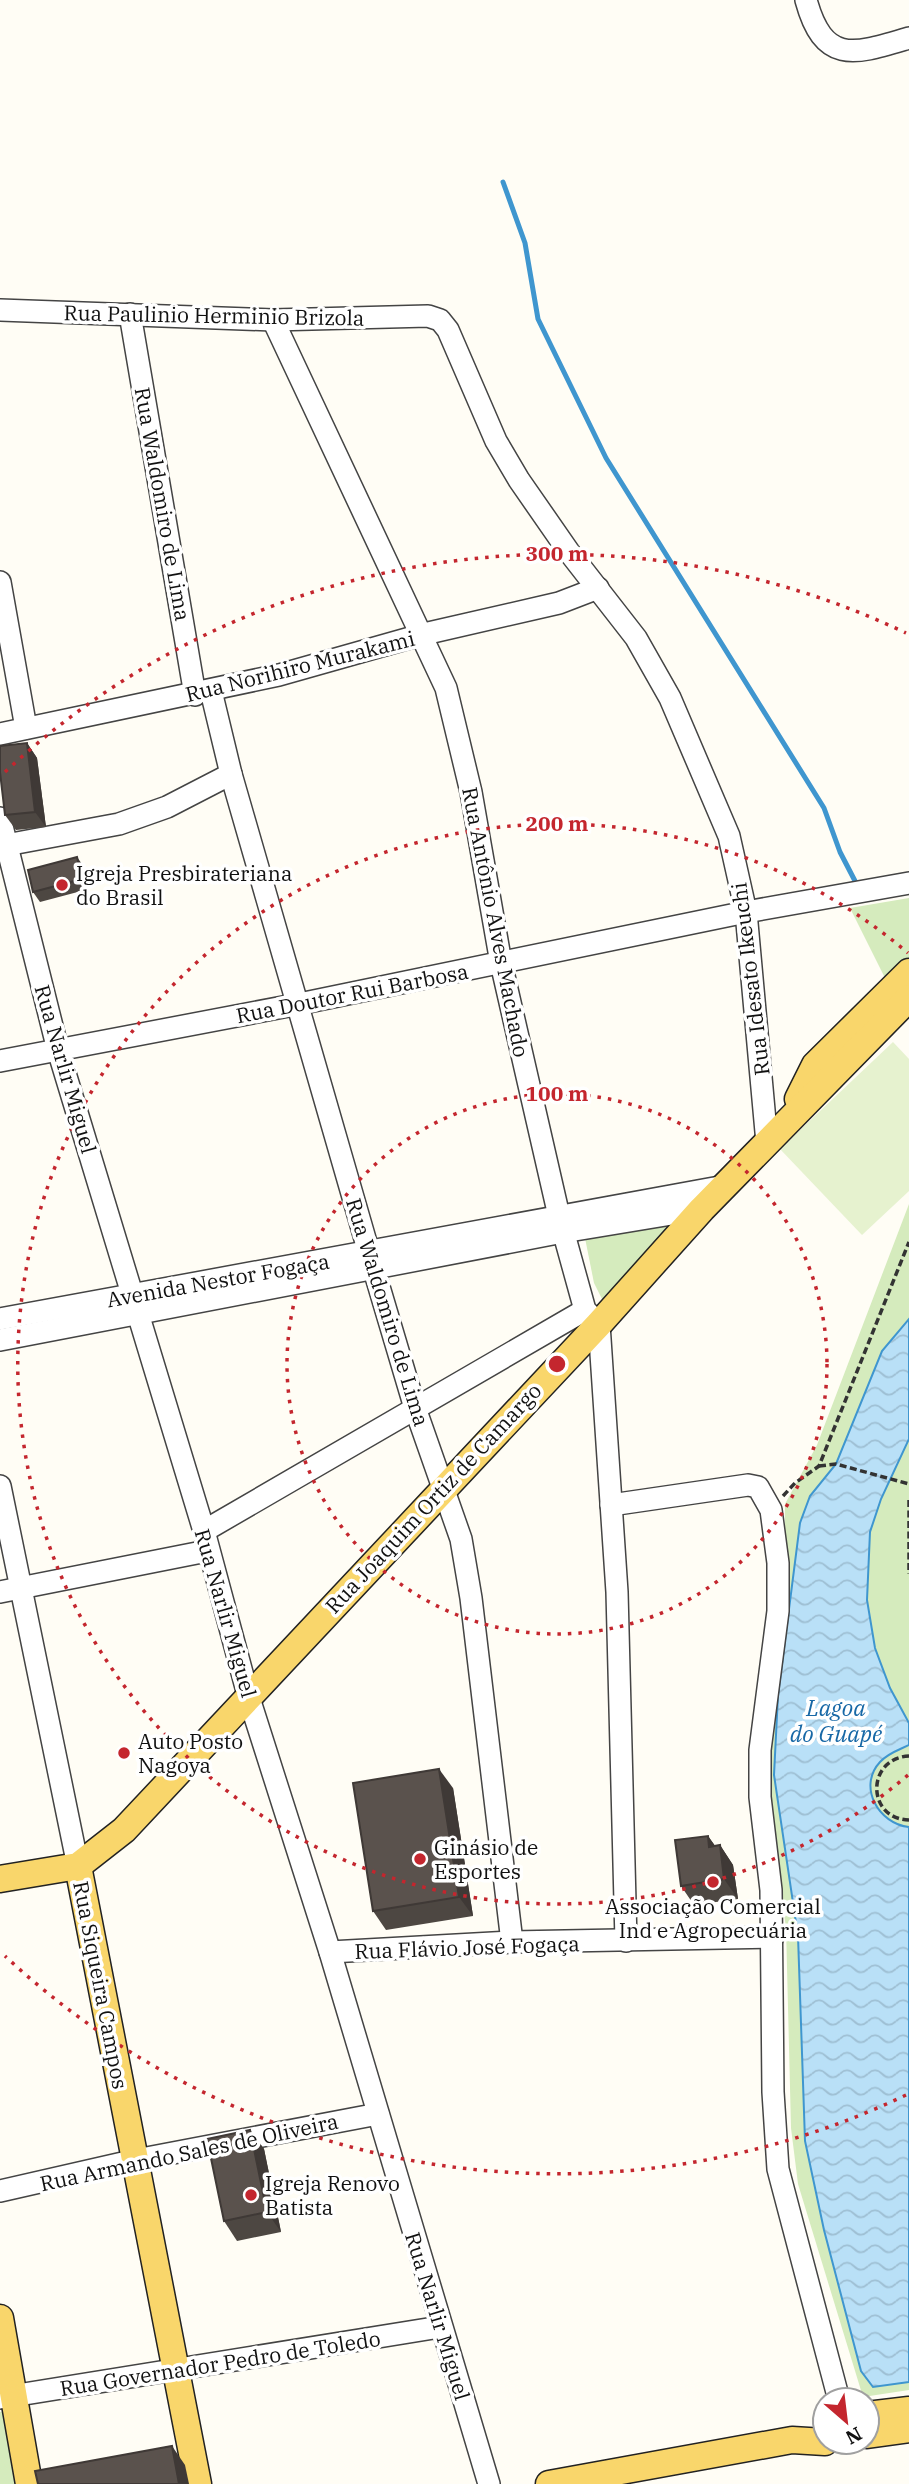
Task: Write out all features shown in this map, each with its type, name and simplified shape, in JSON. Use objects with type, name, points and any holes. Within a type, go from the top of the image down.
[{"type":"main road","name":"Rua Joaquim Ortiz de Camargo","points":[[776,1134],[816,1066],[909,972]]},
{"type":"main road","name":"Rua Joaquim Ortiz de Camargo","points":[[78,1866],[124,1830],[444,1487],[592,1317],[909,998]]},
{"type":"main road","points":[[0,1879],[78,1866]]},
{"type":"main road","name":"Rua Siqueira Campos","points":[[78,1866],[198,2484]]},
{"type":"main road","points":[[0,2318],[7,2397],[29,2484]]},
{"type":"main road","points":[[881,2413],[909,2410]]},
{"type":"main road","points":[[881,2433],[909,2429]]},
{"type":"main road","points":[[792,2440],[811,2430]]},
{"type":"main road","points":[[550,2484],[792,2440],[811,2441]]},
{"type":"street","points":[[806,0],[812,22],[822,39],[839,51],[861,52],[909,38]]},
{"type":"street","name":"Rua Paulinio Herminio Brizola","points":[[0,310],[273,320],[428,316]]},
{"type":"street","name":"Rua Waldomiro de Lima","points":[[130,314],[203,693],[231,774],[415,1408],[461,1539],[471,1598],[512,1942]]},
{"type":"street","name":"Rua Idesato Ikeuchi","points":[[428,316],[440,320],[448,330],[496,441],[519,480],[636,638],[675,710],[729,836],[746,912],[776,1134]]},
{"type":"street","name":"Rua Antônio Alves Machado","points":[[273,320],[424,634],[446,688],[460,738],[500,963],[561,1224],[592,1317],[617,1592],[626,1941]]},
{"type":"street","points":[[0,582],[26,728]]},
{"type":"street","name":"Rua Norihiro Murakami","points":[[0,734],[203,693],[424,634],[514,615],[598,589]]},
{"type":"street","points":[[6,845],[119,824],[167,807],[231,774]]},
{"type":"street","name":"Rua Narlir Miguel","points":[[0,818],[58,1050],[206,1541],[248,1695],[330,1952],[489,2484]]},
{"type":"street","name":"Rua Doutor Rui Barbosa","points":[[0,1061],[299,1004],[746,912],[909,883]]},
{"type":"street","name":"Avenida Nestor Fogaça","points":[[0,1319],[134,1305],[201,1293],[561,1224],[725,1186]]},
{"type":"street","name":"Avenida Nestor Fogaça","points":[[561,1224],[702,1209]]},
{"type":"street","name":"Avenida Nestor Fogaça","points":[[0,1340],[134,1305]]},
{"type":"street","points":[[10,1590],[206,1541],[415,1408],[592,1317]]},
{"type":"street","points":[[611,1504],[748,1485],[758,1487],[771,1510],[778,1563],[778,1611],[760,1762],[773,1937],[773,2092],[778,2169],[835,2386]]},
{"type":"street","name":"Rua Siqueira Campos","points":[[0,1486],[10,1590],[78,1866]]},
{"type":"street","name":"Rua Flávio José Fogaça","points":[[330,1952],[512,1942],[773,1937]]},
{"type":"street","name":"Rua Armando Sales de Oliveira","points":[[0,2191],[136,2160],[378,2114]]},
{"type":"street","name":"Rua Governador Pedro de Toledo","points":[[7,2397],[440,2327]]},
{"type":"path","points":[[820,1466],[909,1242]]},
{"type":"path","points":[[771,1510],[794,1483],[820,1466],[836,1464],[909,1484]]},
{"type":"path","points":[[909,1500],[909,1574]]},
{"type":"path","points":[[909,1756],[895,1758],[886,1764],[875,1784],[880,1805],[887,1813],[909,1820]]},
{"type":"green space","points":[[909,898],[909,966],[889,986],[850,908]]},
{"type":"green space","points":[[893,1042],[909,1059],[909,1191],[862,1235],[780,1149]]},
{"type":"green space","name":"Lagoa do Guapé","points":[[909,1204],[909,2390],[881,2394],[881,2386],[860,2386],[798,2184],[791,2128],[786,1927],[768,1813],[766,1767],[784,1606],[785,1504],[817,1445]]},
{"type":"green space","points":[[661,1224],[674,1225],[604,1303],[594,1283],[585,1238]]},
{"type":"green space","points":[[10,2410],[23,2484],[0,2484],[0,2412]]},
{"type":"water","name":"Lagoa do Guapé","points":[[909,1319],[909,1439],[881,1499],[870,1532],[867,1600],[875,1648],[890,1688],[909,1723],[909,1745],[880,1762],[873,1772],[871,1793],[881,1812],[898,1824],[909,1827],[909,2382],[872,2386],[861,2371],[824,2230],[805,2141],[798,1936],[774,1775],[778,1695],[800,1523],[810,1496],[836,1464],[882,1351]]},
{"type":"building","points":[[27,743],[35,812],[5,815],[0,746]]},
{"type":"building","points":[[77,857],[82,879],[33,892],[28,870]]},
{"type":"building","name":"Ginásio de Esportes","points":[[439,1769],[459,1897],[373,1911],[353,1783]]},
{"type":"building","points":[[708,1836],[709,1847],[720,1845],[724,1879],[681,1886],[675,1840]]},
{"type":"building","points":[[250,2130],[267,2212],[224,2221],[207,2139]]},
{"type":"building","points":[[172,2446],[179,2484],[38,2484],[35,2471]]},
{"type":"waterway","points":[[503,182],[525,243],[538,319],[606,458],[824,808],[840,852],[855,881]]},
{"type":"place","name":"Igreja Presbirateriana do Brasil","points":[[62,885]]},
{"type":"place","name":"Auto Posto Nagoya","points":[[124,1753]]},
{"type":"place","name":"Ginásio de Esportes","points":[[420,1859]]},
{"type":"place","name":"Associação Comercial Ind e Agropecuária","points":[[713,1882]]},
{"type":"place","name":"Igreja Renovo Batista","points":[[251,2195]]}]
